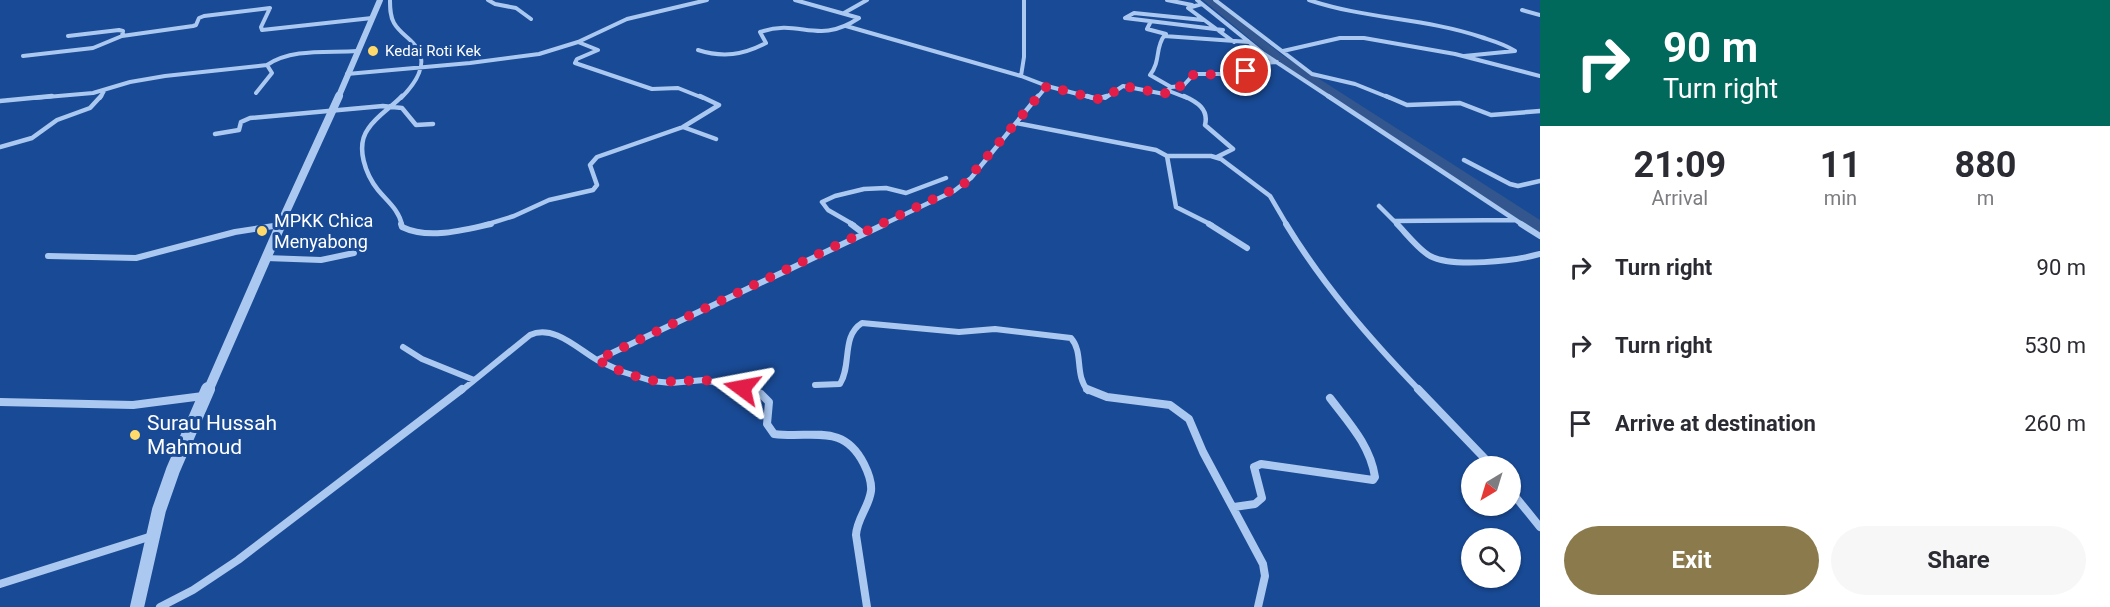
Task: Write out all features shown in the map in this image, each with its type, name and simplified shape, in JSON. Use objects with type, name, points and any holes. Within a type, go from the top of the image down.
[{"type":"street","points":[[137,607],[152,536],[173,470],[380,0],[388,0],[393,24],[423,52],[422,66],[414,82],[368,128],[364,135],[362,148],[366,165],[375,184],[400,215],[402,227],[418,234],[500,221],[542,202],[592,190],[597,185],[590,165],[597,157],[683,127],[719,105],[678,88],[652,89],[575,63],[577,59],[598,50],[578,42]]},
{"type":"street","points":[[489,0],[495,4],[516,8],[531,19]]},
{"type":"street","points":[[347,74],[525,56],[578,42],[627,19],[707,0]]},
{"type":"street","points":[[698,50],[715,56],[742,54],[766,43],[760,32],[776,26],[825,34],[859,18],[795,0]]},
{"type":"street","points":[[843,13],[867,0]]},
{"type":"street","points":[[1021,76],[1024,57],[1024,0]]},
{"type":"street","points":[[1167,0],[1192,5]]},
{"type":"street","points":[[1215,0],[1283,51],[1288,58],[1312,74],[1355,84],[1404,104],[1460,103],[1491,115],[1540,111]]},
{"type":"street","points":[[1309,0],[1336,9],[1388,16],[1463,31],[1508,46],[1515,51],[1464,56]]},
{"type":"street","points":[[1234,42],[1223,30],[1203,20],[1188,8],[1200,2],[1277,62],[1540,236]]},
{"type":"street","points":[[23,56],[100,47],[111,39],[122,36],[196,25],[199,18],[204,15],[264,8],[271,9],[261,27],[264,30],[372,18]]},
{"type":"street","points":[[1522,10],[1540,15]]},
{"type":"street","points":[[1203,20],[1134,13],[1125,18],[1150,23],[1223,30]]},
{"type":"street","points":[[1150,23],[1148,29],[1150,31],[1173,36]]},
{"type":"street","points":[[846,26],[1097,99],[1105,98],[1123,86],[1164,94],[1170,89],[1183,86],[1194,74],[1241,74],[1254,64],[1277,62]]},
{"type":"street","points":[[68,36],[119,30],[123,31],[122,36]]},
{"type":"street","points":[[1016,123],[1156,150],[1167,156],[1216,157],[1233,149],[1205,125],[1209,118],[1208,113],[1194,101],[1170,89],[1150,75],[1159,62],[1161,38],[1164,36],[1250,42]]},
{"type":"street","points":[[1283,51],[1353,37],[1398,42],[1540,76]]},
{"type":"street","points":[[0,101],[104,91],[130,82],[267,64],[284,57],[357,51]]},
{"type":"street","points":[[256,93],[272,73],[267,64]]},
{"type":"street","points":[[597,360],[963,185],[1047,86]]},
{"type":"street","points":[[0,147],[32,138],[57,120],[90,108],[98,102],[104,91]]},
{"type":"street","points":[[216,134],[239,130],[241,122],[250,118],[391,106],[402,108],[411,124],[415,126],[434,124]]},
{"type":"street","points":[[683,127],[716,139]]},
{"type":"street","points":[[1167,156],[1176,207],[1214,226],[1247,248]]},
{"type":"street","points":[[1216,157],[1251,180],[1270,196],[1310,263],[1343,304],[1413,384],[1482,456]]},
{"type":"street","points":[[1464,160],[1510,184],[1518,186],[1540,181]]},
{"type":"street","points":[[863,233],[829,211],[822,202],[835,196],[864,189],[886,188],[906,193],[946,178]]},
{"type":"street","points":[[1379,206],[1428,255],[1443,262],[1526,258],[1540,254]]},
{"type":"street","points":[[1395,221],[1516,220]]},
{"type":"street","points":[[48,256],[136,258],[227,234],[280,225]]},
{"type":"street","points":[[265,258],[321,260],[354,253]]},
{"type":"street","points":[[815,385],[840,384],[846,377],[850,333],[856,325],[862,322],[949,331],[995,328],[1066,336],[1076,344],[1080,381],[1089,392],[1107,397],[1158,402],[1182,412],[1194,428],[1210,468],[1234,507],[1263,564],[1265,576],[1258,607]]},
{"type":"street","points":[[160,607],[184,596],[269,537],[336,488],[530,335],[540,330],[550,331],[597,360],[627,374],[659,382],[705,380],[754,392],[768,399],[770,404],[766,422],[774,434],[832,436],[843,438],[853,444],[872,490],[857,520],[856,532],[867,607]]},
{"type":"street","points":[[403,347],[422,359],[474,380]]},
{"type":"street","points":[[0,402],[133,405],[204,396]]},
{"type":"street","points":[[1234,507],[1255,504],[1262,498],[1261,487],[1254,470],[1254,467],[1261,464],[1372,480],[1375,477],[1367,447],[1330,398]]},
{"type":"street","points":[[1521,504],[1540,527]]},
{"type":"street","points":[[0,584],[152,536]]},
{"type":"waterway","points":[[1208,0],[1278,57],[1540,228]]},
{"type":"place","name":"Kedai Roti Kek","points":[[373,51]]},
{"type":"place","name":"MPKK Chica Menyabong","points":[[262,231]]},
{"type":"place","name":"Surau Hussah Mahmoud","points":[[135,435]]},
{"type":"route","points":[[742,388],[705,380],[659,382],[627,374],[597,360],[954,191],[971,178],[1047,86],[1097,99],[1105,98],[1123,86],[1164,94],[1171,87],[1183,86],[1194,74],[1231,75],[1246,71]]}]
